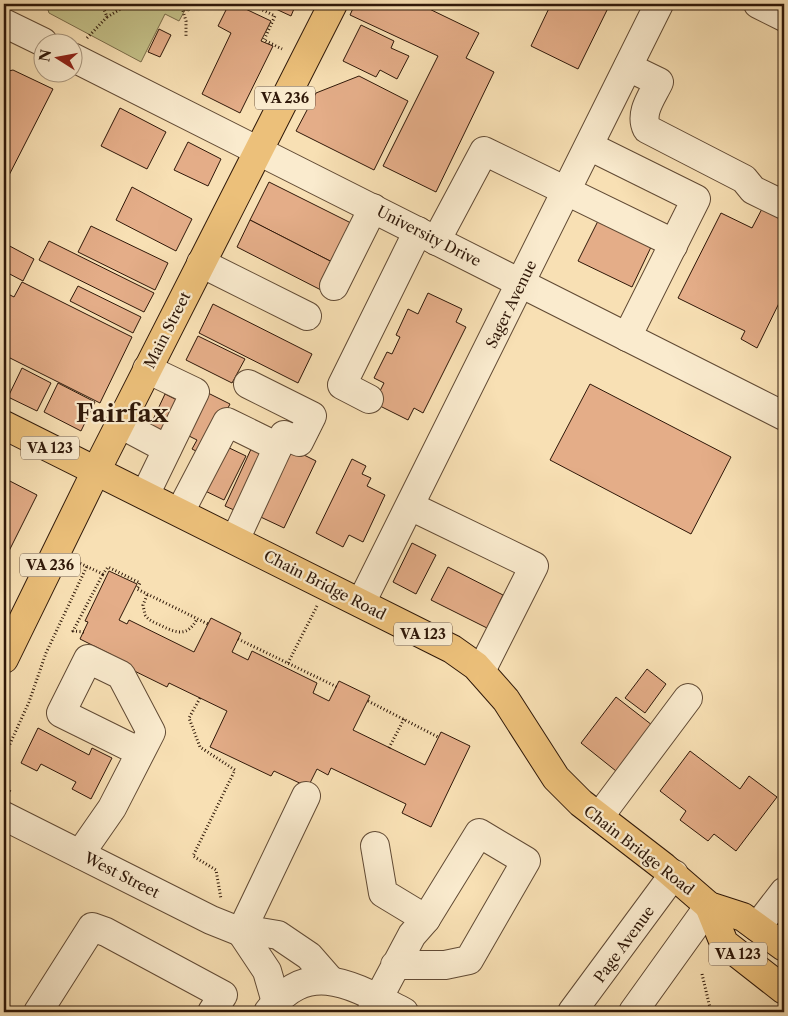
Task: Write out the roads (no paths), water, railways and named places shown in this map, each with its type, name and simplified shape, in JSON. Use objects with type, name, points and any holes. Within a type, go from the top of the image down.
[{"type":"main road","name":"Main Street","points":[[4,658],[96,471],[333,4]]},
{"type":"main road","name":"Chain Bridge Road","points":[[4,425],[452,649],[481,671],[522,721],[556,778],[599,818],[674,874],[708,906],[724,943],[784,990]]},
{"type":"main road","name":"Chain Bridge Road","points":[[708,906],[742,918],[784,948]]},
{"type":"street","name":"Sager Avenue","points":[[361,603],[659,4]]},
{"type":"street","points":[[758,4],[784,16]]},
{"type":"street","points":[[4,23],[32,37]]},
{"type":"street","name":"University Drive","points":[[82,50],[258,150],[784,415]]},
{"type":"street","points":[[628,67],[659,82],[644,112],[643,122],[647,130],[744,179],[753,190],[784,205]]},
{"type":"street","points":[[589,146],[696,199],[627,337]]},
{"type":"street","points":[[369,399],[342,386],[427,236],[484,151],[663,238],[673,246]]},
{"type":"street","points":[[334,286],[373,208]]},
{"type":"street","points":[[201,263],[307,316]]},
{"type":"street","points":[[145,495],[195,392],[148,369]]},
{"type":"street","points":[[235,540],[284,435],[299,442],[312,416],[248,384]]},
{"type":"street","points":[[180,512],[227,422],[278,447]]},
{"type":"street","points":[[120,424],[168,449]]},
{"type":"street","points":[[410,506],[534,566],[481,671]]},
{"type":"street","points":[[599,818],[688,698]]},
{"type":"street","points":[[80,854],[112,808],[140,752]]},
{"type":"street","points":[[272,1007],[267,971],[241,932],[306,796]]},
{"type":"street","name":"West Street","points":[[10,806],[80,854],[211,920],[241,932],[254,931],[278,935],[309,956],[330,980]]},
{"type":"street","points":[[375,1005],[395,965],[412,935],[426,919],[479,833],[526,861],[468,960],[445,965],[395,965]]},
{"type":"street","points":[[375,846],[382,893],[426,919]]},
{"type":"street","name":"Page Avenue","points":[[572,1012],[579,1006],[674,874]]},
{"type":"street","points":[[757,927],[784,892]]},
{"type":"street","points":[[633,1012],[708,906]]},
{"type":"street","points":[[38,1012],[92,927],[106,932],[223,995],[212,1012]]},
{"type":"street","points":[[272,1007],[303,982],[330,980],[357,987],[375,1005],[404,1012]]},
{"type":"district","name":"Fairfax","points":[[122,413]]}]
